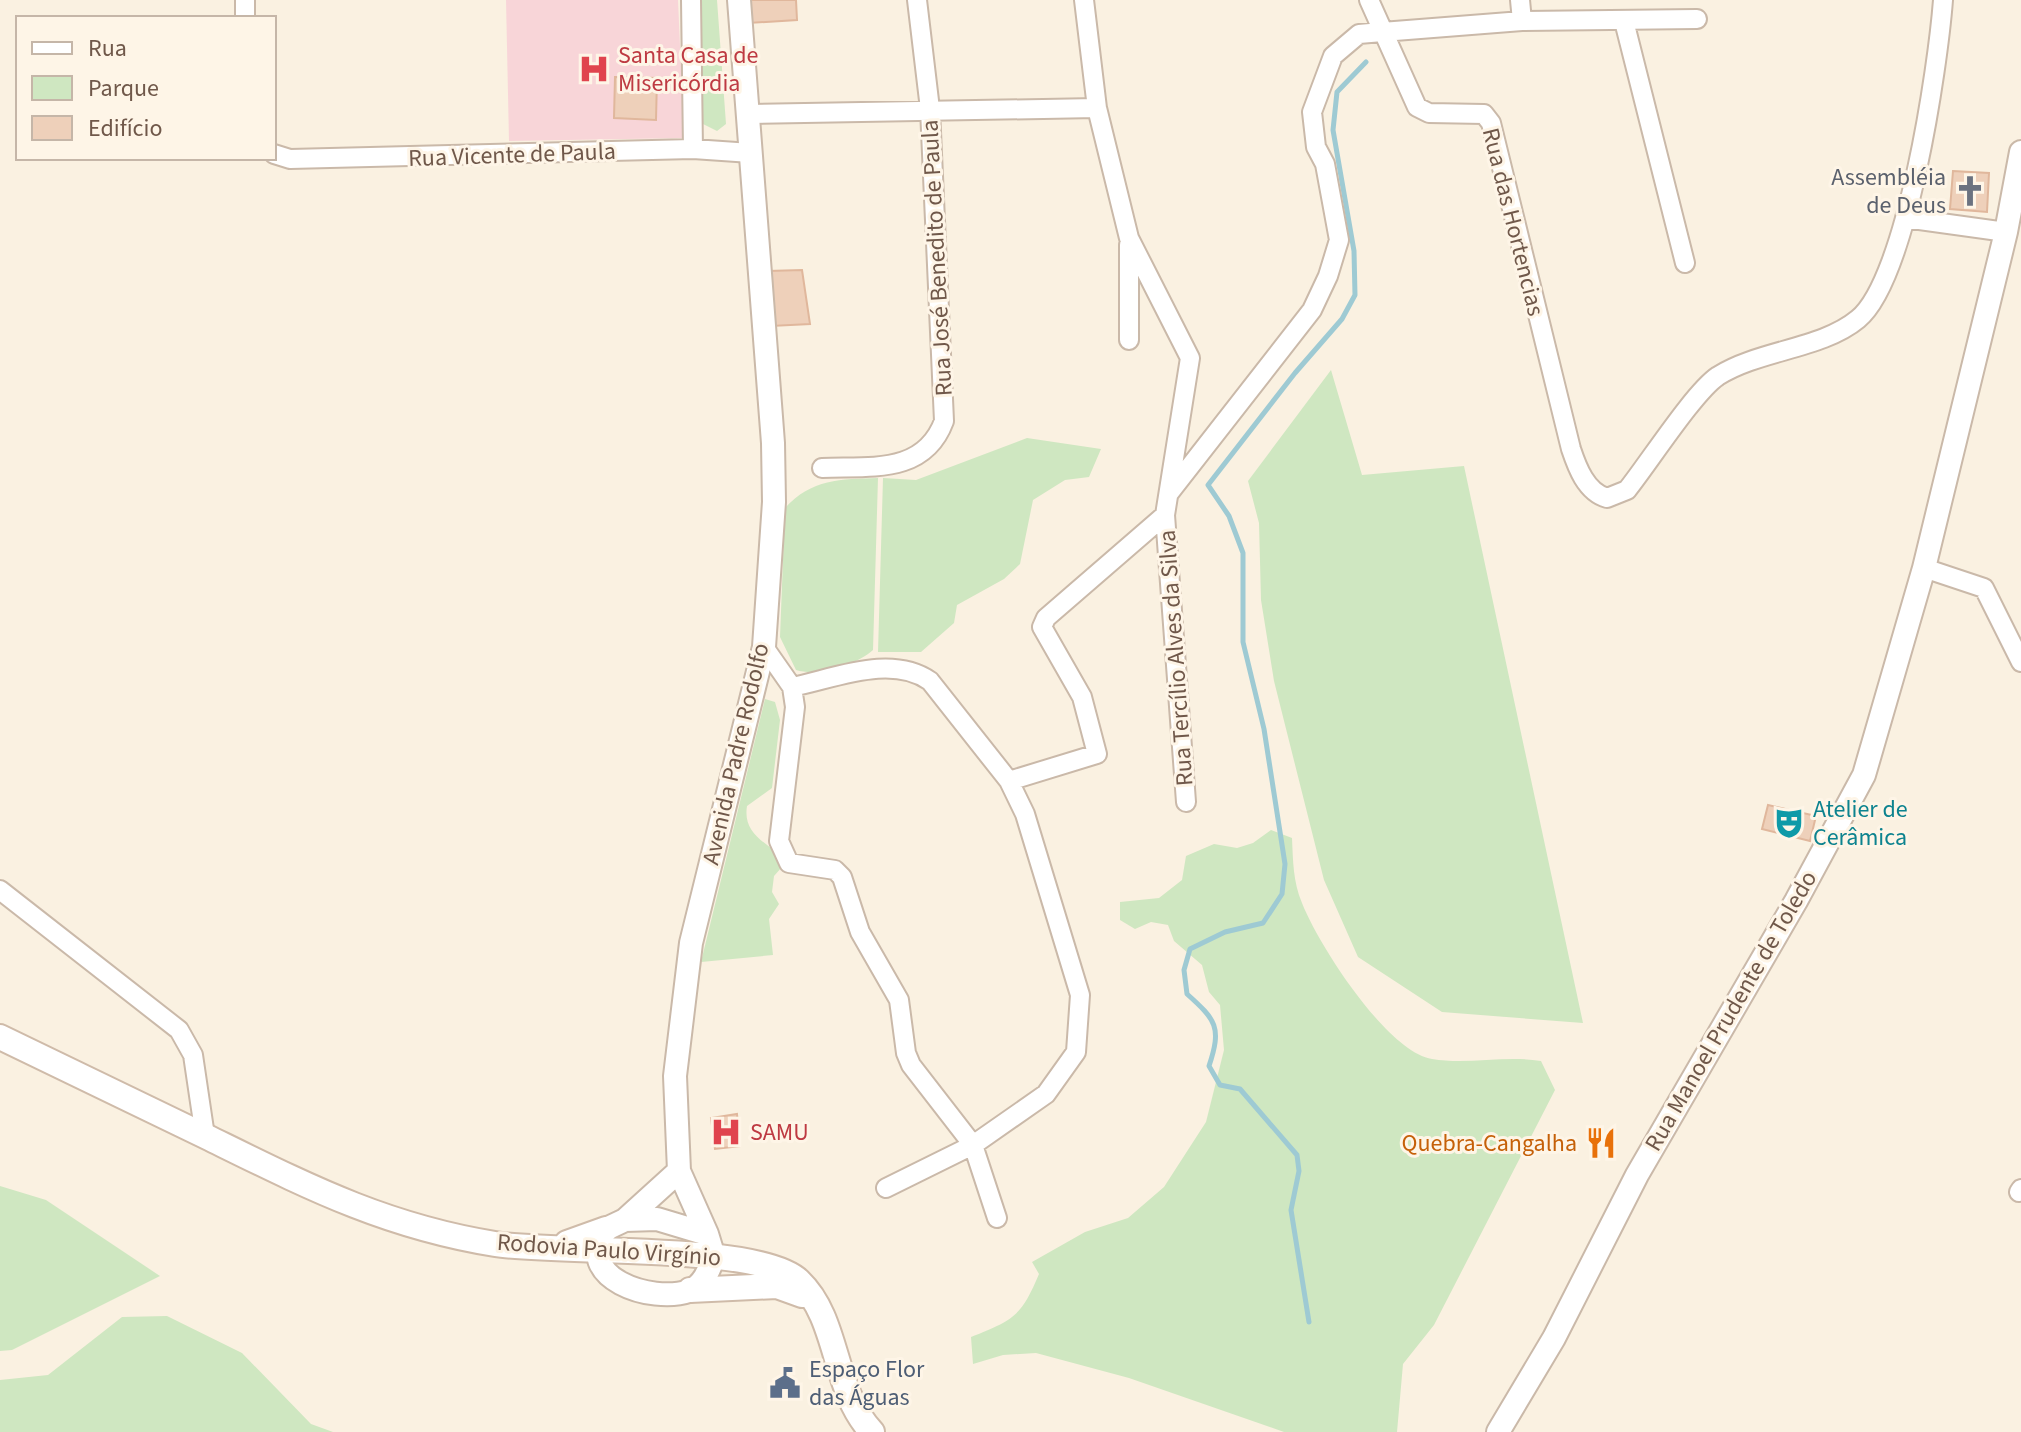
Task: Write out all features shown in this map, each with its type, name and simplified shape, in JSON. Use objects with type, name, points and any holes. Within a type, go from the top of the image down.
[{"type":"main road","name":"Rodovia Paulo Virgínio","points":[[0,1037],[332,1198],[391,1221],[444,1234],[546,1250],[609,1233],[710,1246],[781,1270],[799,1280],[821,1313],[851,1403],[872,1432]]},
{"type":"main road","points":[[690,1290],[777,1286],[812,1301]]},
{"type":"street","points":[[691,0],[693,149]]},
{"type":"street","name":"Avenida Padre Rodolfo","points":[[710,1246],[679,1171],[675,1076],[691,943],[764,647],[774,502],[773,443],[739,0]]},
{"type":"street","name":"Rua José Benedito de Paula","points":[[822,468],[904,464],[932,445],[944,421],[930,109],[917,0]]},
{"type":"street","points":[[1084,0],[1097,108],[1129,238],[1129,340]]},
{"type":"street","name":"Rua das Hortencias","points":[[1369,0],[1417,107],[1429,113],[1484,114],[1491,123],[1571,449],[1590,487],[1607,498],[1627,490],[1711,382],[1751,361],[1834,332],[1858,320],[1879,293],[1905,218]]},
{"type":"street","points":[[1520,0],[1522,21]]},
{"type":"street","points":[[1943,0],[1934,68],[1905,218],[2006,232]]},
{"type":"street","points":[[1168,494],[1312,310],[1328,276],[1339,240],[1325,164],[1316,147],[1312,112],[1333,56],[1359,34],[1522,21],[1697,19]]},
{"type":"street","points":[[1624,21],[1685,263]]},
{"type":"street","points":[[748,114],[1097,108]]},
{"type":"street","name":"Rua Vicente de Paula","points":[[276,155],[290,159],[349,159],[693,149],[751,153]]},
{"type":"street","name":"Rua Manoel Prudente de Toledo","points":[[1498,1432],[1554,1338],[1637,1175],[1796,901],[1864,775],[1924,568],[2006,232],[2021,152]]},
{"type":"street","name":"Rua Tercílio Alves da Silva","points":[[1129,238],[1190,358],[1165,515],[1186,802]]},
{"type":"street","points":[[1009,781],[1097,754],[1082,697],[1042,627],[1046,618],[1165,515]]},
{"type":"street","points":[[1924,568],[1984,588],[2021,662]]},
{"type":"street","points":[[764,647],[792,687],[795,707],[779,841],[789,863],[835,870],[842,877],[852,915],[899,1000],[906,1053],[911,1065],[973,1145],[997,1218]]},
{"type":"street","points":[[792,687],[892,666],[919,673],[933,684],[1009,781],[1038,854],[1080,995],[1076,1052],[1046,1094],[973,1145],[886,1188]]},
{"type":"street","points":[[0,890],[179,1030],[193,1055],[205,1136]]},
{"type":"street","points":[[609,1233],[657,1219],[710,1246],[706,1277],[690,1290],[667,1293],[615,1282],[600,1267],[609,1233],[679,1171]]},
{"type":"shaded area","name":"Santa Casa de Misericórdia","points":[[506,0],[678,0],[684,138],[509,141]]},
{"type":"green space","points":[[697,0],[717,0],[726,124],[717,131],[701,123]]},
{"type":"green space","points":[[1331,370],[1362,475],[1464,466],[1583,1023],[1442,1012],[1358,957],[1324,880],[1274,681],[1261,600],[1259,523],[1248,481]]},
{"type":"green space","points":[[1027,438],[1101,449],[1089,477],[1065,480],[1033,500],[1020,564],[1004,579],[957,605],[954,623],[921,652],[878,652],[883,478],[916,480]]},
{"type":"green space","points":[[878,478],[873,650],[837,668],[815,672],[796,670],[780,637],[785,508],[805,491],[827,482]]},
{"type":"green space","points":[[765,699],[775,702],[780,720],[772,788],[747,806],[746,815],[755,834],[780,855],[782,867],[774,876],[772,892],[779,904],[769,919],[773,955],[701,962]]},
{"type":"green space","points":[[1271,830],[1292,838],[1297,887],[1323,944],[1356,994],[1395,1037],[1414,1052],[1432,1059],[1541,1061],[1555,1090],[1434,1325],[1403,1364],[1397,1432],[1284,1432],[1129,1378],[1036,1353],[1003,1355],[973,1364],[971,1337],[1006,1321],[1021,1308],[1039,1274],[1032,1262],[1085,1232],[1128,1218],[1164,1187],[1206,1122],[1224,1050],[1220,1005],[1209,992],[1202,965],[1174,941],[1168,925],[1151,922],[1135,929],[1120,920],[1120,902],[1159,898],[1182,880],[1186,856],[1214,844],[1237,848],[1253,843]]},
{"type":"green space","points":[[0,1186],[46,1200],[160,1276],[12,1350],[0,1351]]},
{"type":"green space","points":[[167,1316],[242,1353],[311,1424],[333,1432],[0,1432],[0,1380],[48,1375],[122,1317]]},
{"type":"building","points":[[746,0],[796,0],[797,20],[748,23]]},
{"type":"building","points":[[615,77],[657,78],[656,120],[614,118]]},
{"type":"building","name":"Assembléia de Deus","points":[[1953,171],[1989,173],[1987,212],[1950,209]]},
{"type":"building","points":[[802,270],[810,324],[771,326],[768,271]]},
{"type":"building","name":"Atelier de Cerâmica","points":[[1768,805],[1816,816],[1810,841],[1762,829]]},
{"type":"building","name":"SAMU","points":[[737,1114],[740,1146],[715,1149],[711,1118]]},
{"type":"waterway","points":[[1309,1322],[1291,1210],[1299,1171],[1297,1155],[1240,1089],[1220,1085],[1209,1066],[1215,1042],[1214,1025],[1187,994],[1184,970],[1190,949],[1225,932],[1263,923],[1282,894],[1285,864],[1264,729],[1243,642],[1243,553],[1229,516],[1208,485],[1295,373],[1342,319],[1355,295],[1354,251],[1333,130],[1337,92],[1366,62]]},
{"type":"place","name":"Santa Casa de Misericórdia","points":[[594,69]]},
{"type":"place","name":"Assembléia de Deus","points":[[1970,191]]},
{"type":"place","name":"Atelier de Cerâmica","points":[[1789,823]]},
{"type":"place","name":"SAMU","points":[[726,1132]]},
{"type":"place","name":"Quebra-Cangalha","points":[[1601,1143]]},
{"type":"place","name":"Espaço Flor das Águas","points":[[785,1383]]}]
